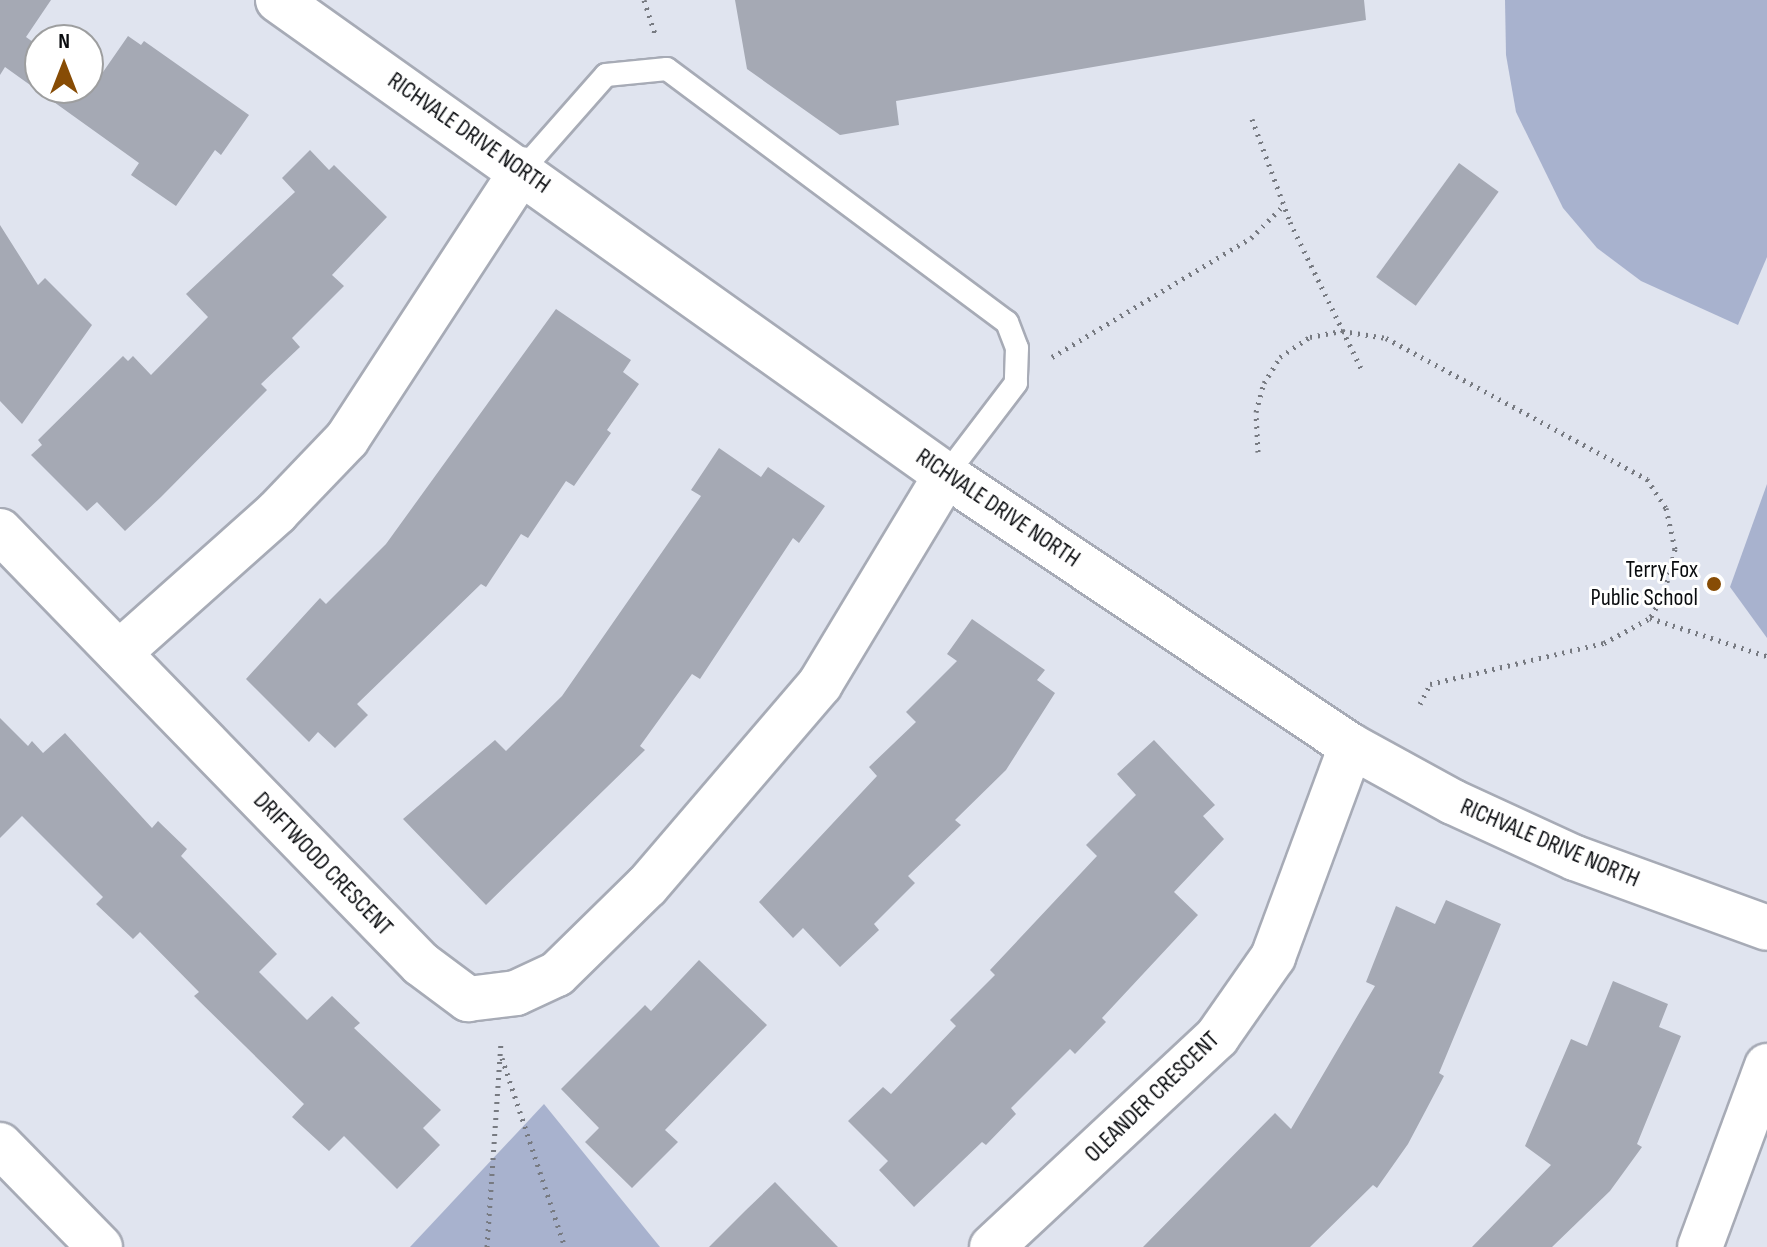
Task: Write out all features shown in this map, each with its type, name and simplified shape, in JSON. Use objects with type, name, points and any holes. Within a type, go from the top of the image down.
[{"type":"street","name":"RICHVALE DRIVE NORTH","points":[[278,0],[523,169],[946,475],[1351,746],[1453,802],[1575,858],[1767,928]]},
{"type":"street","points":[[119,653],[277,512],[347,439],[523,169]]},
{"type":"street","name":"DRIFTWOOD CRESCENT","points":[[0,531],[421,964],[468,999],[516,993],[557,974],[647,886],[820,684],[946,475]]},
{"type":"street","name":"OLEANDER CRESCENT","points":[[992,1247],[1217,1037],[1273,957],[1351,746]]},
{"type":"street","points":[[1700,1247],[1767,1066]]},
{"type":"street","points":[[0,1145],[100,1247]]},
{"type":"lane","points":[[523,169],[606,75],[667,69],[1007,322],[1017,348],[1016,383],[946,475]]},
{"type":"path","points":[[1252,119],[1285,204],[1362,370]]},
{"type":"path","points":[[1052,357],[1251,238],[1285,204]]},
{"type":"path","points":[[1258,452],[1256,412],[1264,383],[1280,357],[1310,337],[1342,331],[1386,338],[1647,479],[1666,508],[1675,549],[1664,594],[1650,618],[1604,643],[1430,684],[1420,704]]},
{"type":"path","points":[[1650,618],[1767,656]]},
{"type":"path","points":[[487,1247],[500,1052],[495,996]]},
{"type":"path","points":[[500,1052],[565,1247]]},
{"type":"shaded area","points":[[1505,0],[1767,0],[1767,257],[1738,325],[1641,281],[1597,248],[1563,208],[1516,112],[1506,55]]},
{"type":"shaded area","points":[[1767,484],[1767,638],[1730,587]]},
{"type":"shaded area","points":[[544,1104],[660,1247],[410,1247]]},
{"type":"building","points":[[0,0],[51,0],[35,24],[24,24],[24,81],[5,67],[0,75]]},
{"type":"building","points":[[735,0],[1364,0],[1366,20],[896,101],[899,125],[840,135],[747,69]]},
{"type":"building","points":[[128,36],[141,45],[144,41],[249,115],[221,155],[215,150],[176,206],[131,175],[139,163],[57,104],[104,104],[104,71]]},
{"type":"building","points":[[310,150],[329,170],[334,165],[387,217],[332,275],[344,286],[292,338],[300,347],[261,384],[267,390],[161,497],[125,531],[97,502],[87,511],[31,455],[42,445],[38,440],[123,356],[128,361],[133,356],[151,375],[208,317],[186,294],[295,192],[282,178]]},
{"type":"building","points":[[1459,163],[1499,192],[1416,306],[1376,277]]},
{"type":"building","points":[[0,225],[38,285],[45,278],[92,325],[22,424],[0,401]]},
{"type":"building","points":[[556,309],[631,360],[623,372],[639,384],[607,430],[611,433],[574,486],[566,481],[528,538],[521,534],[486,587],[481,584],[357,704],[368,715],[335,748],[318,732],[309,742],[246,679],[320,598],[326,604],[386,544]]},
{"type":"building","points":[[719,448],[761,477],[768,467],[825,506],[799,543],[793,538],[700,679],[692,674],[640,746],[645,750],[486,905],[403,819],[495,740],[506,751],[562,696],[701,496],[691,490]]},
{"type":"building","points":[[972,619],[1045,670],[1037,680],[1055,693],[1006,770],[955,820],[961,825],[908,876],[915,883],[874,924],[879,930],[840,967],[803,928],[793,938],[759,902],[877,776],[869,767],[916,722],[906,712],[957,661],[947,654]]},
{"type":"building","points":[[0,718],[28,746],[32,741],[43,753],[65,733],[152,828],[158,821],[187,849],[181,856],[277,954],[259,972],[307,1020],[332,996],[360,1023],[354,1028],[441,1110],[423,1128],[440,1145],[397,1189],[344,1136],[329,1151],[292,1117],[304,1104],[194,996],[199,992],[140,932],[133,939],[96,904],[103,897],[22,816],[0,838]]},
{"type":"building","points":[[1154,740],[1215,805],[1203,816],[1224,839],[1174,892],[1198,915],[1102,1018],[1106,1022],[1075,1054],[1070,1049],[1011,1108],[1016,1114],[986,1145],[982,1142],[914,1207],[879,1170],[888,1161],[848,1121],[883,1087],[891,1094],[956,1026],[950,1020],[995,975],[990,970],[1097,856],[1086,845],[1136,795],[1117,774]]},
{"type":"building","points":[[1446,900],[1501,924],[1439,1073],[1444,1076],[1408,1144],[1377,1188],[1373,1185],[1310,1247],[1143,1247],[1275,1113],[1291,1129],[1375,986],[1366,982],[1396,906],[1435,924]]},
{"type":"building","points":[[699,960],[767,1025],[665,1130],[678,1142],[632,1188],[585,1142],[599,1128],[561,1089],[645,1005],[651,1011]]},
{"type":"building","points":[[1613,981],[1668,1004],[1659,1027],[1681,1036],[1637,1144],[1642,1147],[1610,1191],[1552,1247],[1472,1247],[1551,1165],[1525,1146],[1571,1039],[1587,1046]]},
{"type":"building","points":[[775,1182],[838,1247],[709,1247],[745,1211]]},
{"type":"place","name":"Terry Fox Public School","points":[[1714,584]]}]
